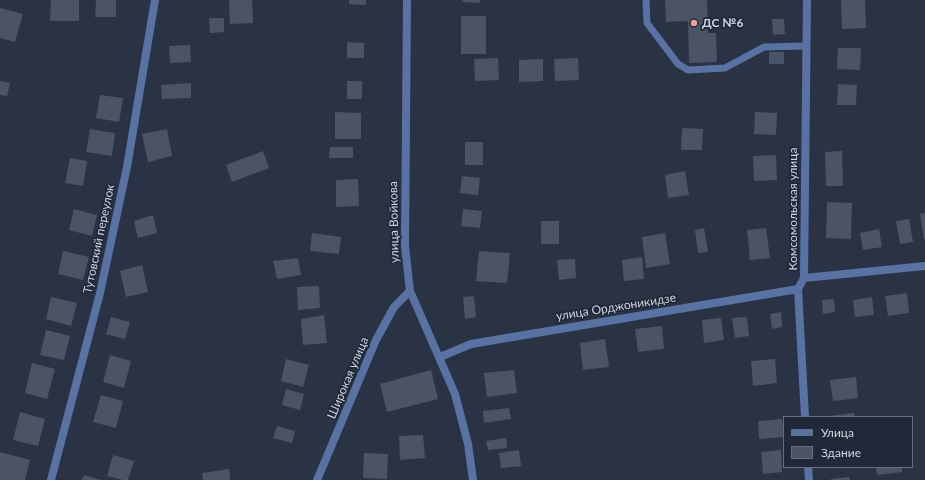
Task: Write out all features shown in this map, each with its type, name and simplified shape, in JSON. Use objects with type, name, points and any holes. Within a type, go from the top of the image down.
[{"type":"street","name":"Тутовский переулок","points":[[51,480],[100,294],[127,167],[154,0]]},
{"type":"street","name":"улица Войкова","points":[[407,0],[405,246],[410,291],[455,394],[468,444],[473,480]]},
{"type":"street","name":"Комсомольская улица","points":[[798,289],[804,278],[807,0]]},
{"type":"street","points":[[804,278],[925,266]]},
{"type":"street","points":[[798,289],[806,416]]},
{"type":"street","name":"улица Орджоникидзе","points":[[440,357],[471,344],[798,289]]},
{"type":"street","name":"Широкая улица","points":[[318,480],[376,340],[394,307],[410,291]]},
{"type":"street","points":[[808,468],[809,480]]},
{"type":"lane","points":[[646,0],[647,23],[678,64],[688,70],[725,68],[764,47],[806,46]]},
{"type":"building","points":[[51,0],[79,0],[79,21],[50,21]]},
{"type":"building","points":[[96,0],[116,0],[116,17],[95,17]]},
{"type":"building","points":[[229,0],[252,0],[253,23],[230,24]]},
{"type":"building","points":[[349,0],[366,0],[366,5],[349,4]]},
{"type":"building","points":[[463,0],[480,0],[480,3],[462,2]]},
{"type":"building","points":[[665,0],[707,0],[708,33],[716,33],[717,62],[689,63],[688,21],[666,22]]},
{"type":"building","points":[[841,0],[865,0],[866,28],[842,29]]},
{"type":"building","points":[[0,8],[23,14],[15,42],[0,38]]},
{"type":"building","points":[[461,16],[486,16],[486,54],[461,54]]},
{"type":"building","points":[[209,18],[224,18],[224,32],[210,33]]},
{"type":"building","points":[[772,19],[784,19],[785,34],[773,35]]},
{"type":"building","points":[[347,42],[364,43],[364,58],[347,58]]},
{"type":"building","points":[[190,45],[191,62],[170,63],[169,46]]},
{"type":"building","points":[[838,48],[861,48],[860,70],[837,69]]},
{"type":"building","points":[[769,52],[784,52],[784,64],[769,64]]},
{"type":"building","points":[[498,58],[499,80],[475,81],[474,59]]},
{"type":"building","points":[[578,58],[579,80],[555,81],[554,59]]},
{"type":"building","points":[[543,59],[543,81],[519,82],[519,60]]},
{"type":"building","points":[[0,81],[10,83],[7,96],[0,95]]},
{"type":"building","points":[[347,81],[362,81],[362,99],[347,99]]},
{"type":"building","points":[[191,83],[191,98],[162,99],[161,85]]},
{"type":"building","points":[[838,84],[857,85],[856,105],[837,105]]},
{"type":"building","points":[[100,95],[123,98],[119,122],[96,118]]},
{"type":"building","points":[[335,112],[361,113],[361,139],[335,139]]},
{"type":"building","points":[[755,112],[777,113],[776,135],[754,134]]},
{"type":"building","points":[[682,128],[703,129],[702,150],[681,150]]},
{"type":"building","points":[[90,129],[115,133],[112,156],[86,152]]},
{"type":"building","points":[[167,129],[172,156],[148,162],[142,134]]},
{"type":"building","points":[[465,142],[483,142],[483,165],[465,165]]},
{"type":"building","points":[[330,147],[353,147],[353,158],[329,158]]},
{"type":"building","points":[[263,151],[269,168],[232,182],[226,165]]},
{"type":"building","points":[[842,151],[843,186],[826,186],[825,152]]},
{"type":"building","points":[[776,155],[777,180],[754,181],[753,156]]},
{"type":"building","points":[[70,158],[87,161],[83,186],[65,183]]},
{"type":"building","points":[[685,171],[689,195],[668,198],[665,175]]},
{"type":"building","points":[[462,176],[480,178],[478,195],[460,193]]},
{"type":"building","points":[[358,179],[359,206],[336,207],[336,180]]},
{"type":"building","points":[[827,202],[852,203],[851,239],[826,238]]},
{"type":"building","points":[[74,209],[97,215],[92,236],[69,230]]},
{"type":"building","points":[[463,209],[482,211],[480,228],[461,226]]},
{"type":"building","points":[[925,213],[925,239],[924,239],[920,214]]},
{"type":"building","points":[[153,215],[157,233],[138,238],[134,221]]},
{"type":"building","points":[[909,219],[913,242],[900,244],[896,221]]},
{"type":"building","points":[[541,221],[559,221],[559,244],[541,244]]},
{"type":"building","points":[[704,228],[708,252],[698,253],[695,230]]},
{"type":"building","points":[[766,228],[770,258],[750,260],[747,230]]},
{"type":"building","points":[[879,229],[882,247],[863,250],[860,233]]},
{"type":"building","points":[[312,233],[341,237],[339,254],[310,251]]},
{"type":"building","points":[[665,233],[670,264],[646,268],[642,237]]},
{"type":"building","points":[[63,251],[89,257],[83,280],[58,274]]},
{"type":"building","points":[[479,251],[510,253],[507,283],[476,281]]},
{"type":"building","points":[[642,257],[644,279],[624,281],[622,260]]},
{"type":"building","points":[[298,258],[301,275],[277,279],[273,261]]},
{"type":"building","points":[[575,259],[576,278],[559,280],[557,260]]},
{"type":"building","points":[[142,265],[148,292],[126,297],[120,271]]},
{"type":"building","points":[[319,286],[320,308],[298,310],[297,287]]},
{"type":"building","points":[[907,293],[909,313],[888,316],[885,296]]},
{"type":"building","points":[[474,296],[476,317],[465,319],[463,297]]},
{"type":"building","points":[[51,297],[77,303],[71,326],[46,319]]},
{"type":"building","points":[[872,297],[874,315],[855,317],[853,300]]},
{"type":"building","points":[[834,299],[835,312],[823,314],[822,300]]},
{"type":"building","points":[[781,312],[782,327],[772,329],[770,314]]},
{"type":"building","points":[[324,315],[327,343],[303,345],[301,319]]},
{"type":"building","points":[[111,317],[130,322],[125,339],[106,334]]},
{"type":"building","points":[[747,317],[749,336],[735,338],[732,318]]},
{"type":"building","points":[[721,318],[724,340],[704,343],[702,320]]},
{"type":"building","points":[[662,326],[664,349],[638,352],[635,329]]},
{"type":"building","points":[[46,330],[70,336],[64,360],[40,355]]},
{"type":"building","points":[[605,339],[609,367],[583,370],[580,343]]},
{"type":"building","points":[[110,355],[131,361],[124,388],[103,382]]},
{"type":"building","points":[[286,359],[309,365],[303,387],[281,381]]},
{"type":"building","points":[[775,359],[777,383],[753,386],[751,361]]},
{"type":"building","points":[[32,363],[55,369],[47,399],[25,393]]},
{"type":"building","points":[[431,370],[438,399],[387,412],[380,384]]},
{"type":"building","points":[[514,370],[517,393],[487,397],[484,373]]},
{"type":"building","points":[[856,377],[858,398],[833,401],[830,380]]},
{"type":"building","points":[[286,389],[304,394],[300,410],[282,405]]},
{"type":"building","points":[[101,395],[123,401],[116,428],[93,422]]},
{"type":"building","points":[[509,408],[511,419],[484,423],[483,411]]},
{"type":"building","points":[[20,412],[45,419],[38,446],[13,440]]},
{"type":"building","points":[[854,413],[855,416],[829,416]]},
{"type":"building","points":[[782,419],[783,437],[759,439],[758,421]]},
{"type":"building","points":[[277,426],[295,431],[292,443],[273,438]]},
{"type":"building","points":[[423,435],[425,458],[400,460],[399,436]]},
{"type":"building","points":[[506,438],[507,448],[488,450],[486,441]]},
{"type":"building","points":[[519,450],[521,466],[501,468],[499,453]]},
{"type":"building","points":[[781,450],[782,472],[763,474],[761,452]]},
{"type":"building","points":[[0,452],[30,460],[25,480],[0,480]]},
{"type":"building","points":[[364,453],[388,454],[387,479],[363,478]]},
{"type":"building","points":[[113,455],[134,461],[128,480],[107,476]]},
{"type":"building","points":[[876,468],[902,468],[902,472],[877,475]]},
{"type":"building","points":[[229,469],[230,480],[203,480],[202,473]]},
{"type":"building","points":[[84,475],[101,480],[82,480]]},
{"type":"building","points":[[849,477],[850,480],[831,480],[831,479]]},
{"type":"place","name":"ДС №6","points":[[694,23]]}]
